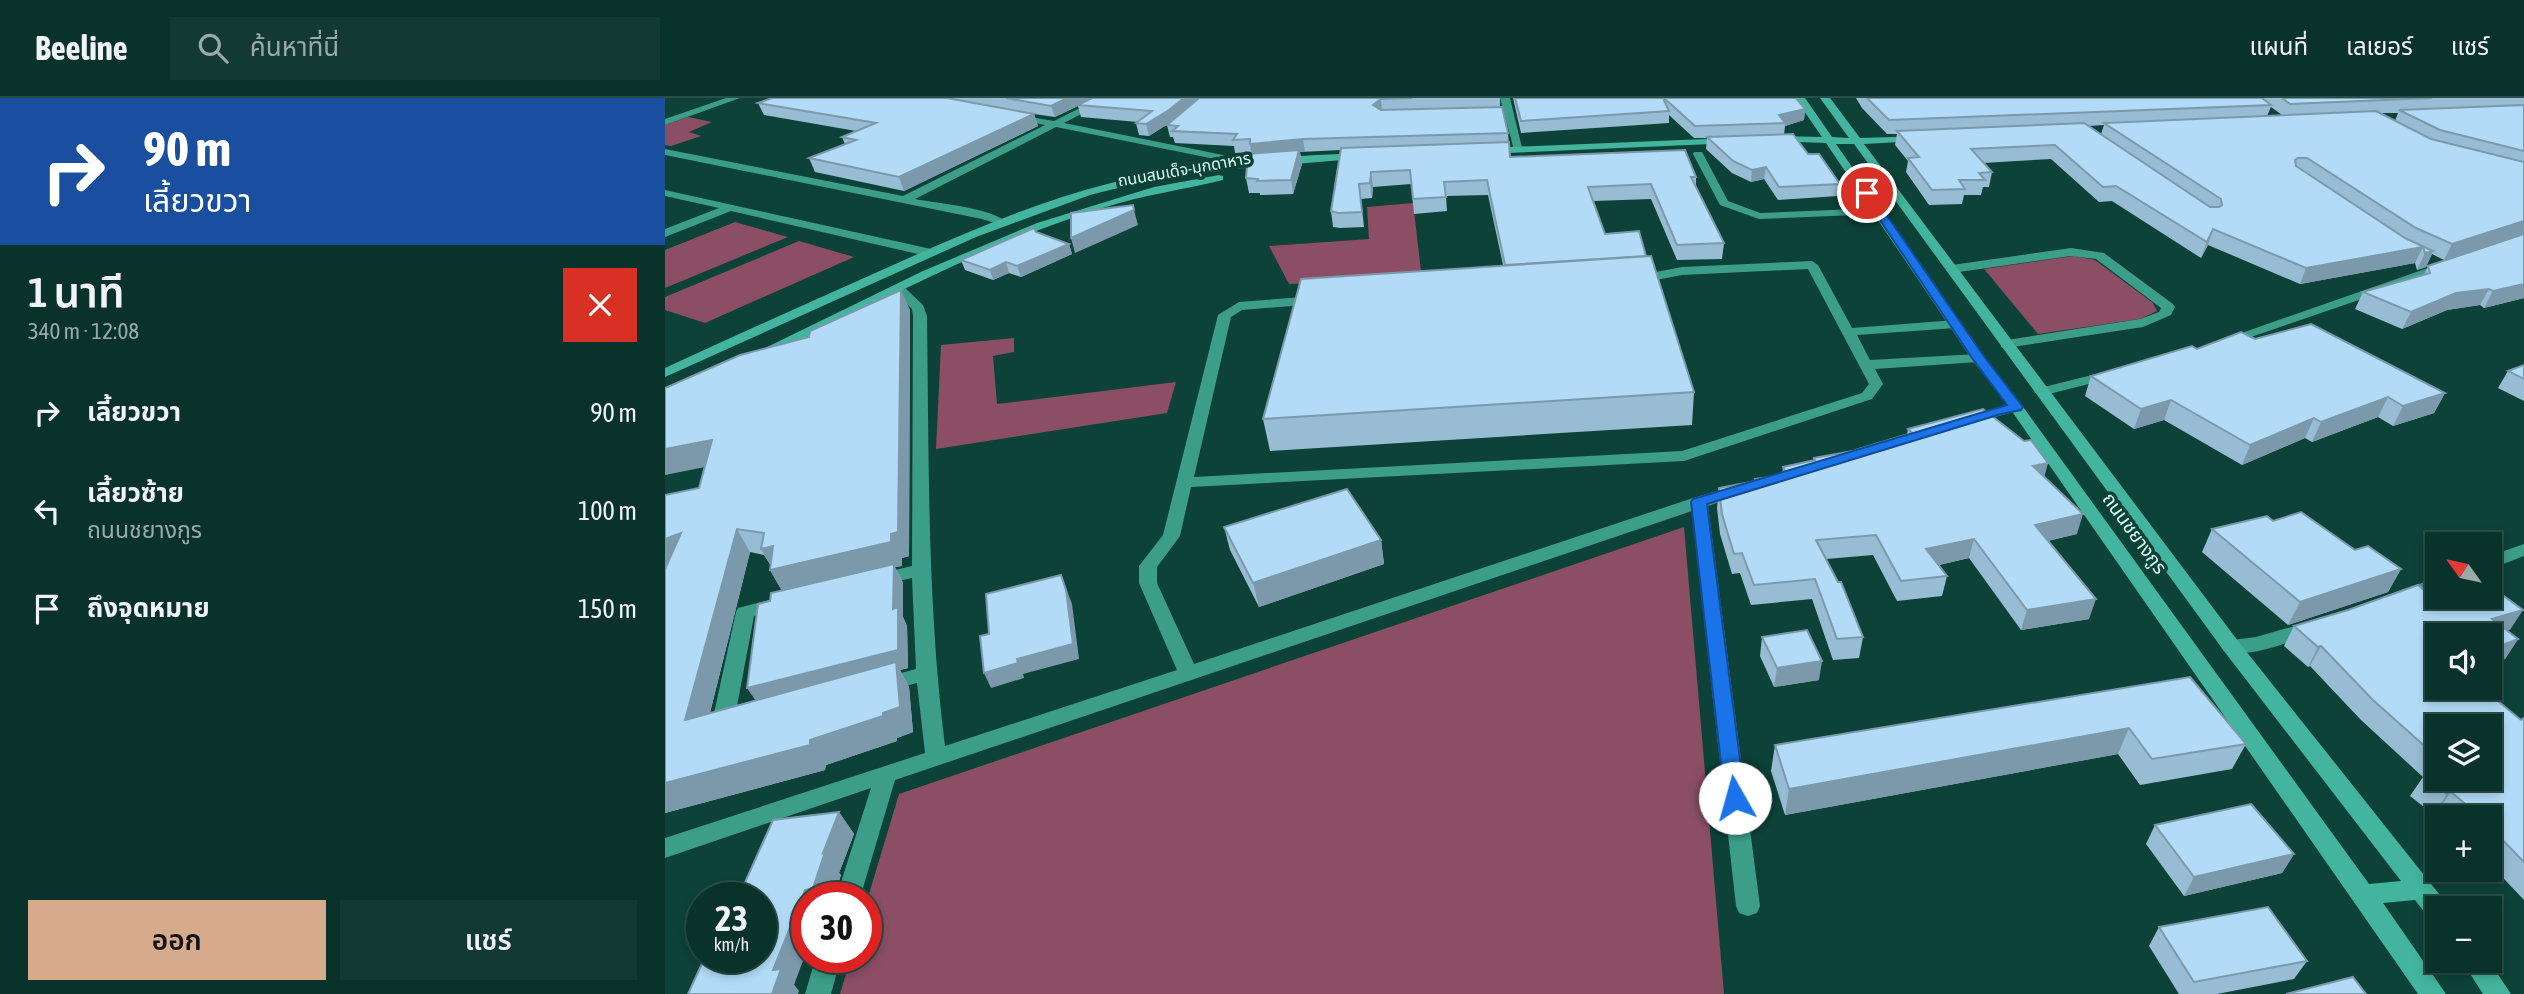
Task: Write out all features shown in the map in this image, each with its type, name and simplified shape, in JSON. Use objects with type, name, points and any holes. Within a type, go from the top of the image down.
[{"type":"main road","name":"ถนนชยางกูร","points":[[1800,98],[1880,211],[1978,358],[2016,407],[2433,994]]},
{"type":"main road","name":"ถนนชยางกูร","points":[[1825,98],[2231,646],[2426,896]]},
{"type":"main road","points":[[1764,145],[1937,138]]},
{"type":"main road","points":[[1739,152],[1480,157],[1519,150],[1748,140]]},
{"type":"main road","name":"ถนนสมเด็จ-มุกดาหาร","points":[[665,373],[1001,222],[1114,185],[1233,164],[1383,155]]},
{"type":"main road","name":"ถนนสมเด็จ-มุกดาหาร","points":[[751,358],[1015,234],[1117,199],[1178,185],[1241,175],[1373,167]]},
{"type":"main road","points":[[685,364],[705,371]]},
{"type":"main road","points":[[2364,895],[2421,889]]},
{"type":"main road","points":[[2483,973],[2498,994]]},
{"type":"street","points":[[665,122],[735,98]]},
{"type":"street","points":[[904,200],[1060,124],[1107,98]]},
{"type":"street","points":[[1505,98],[1519,150]]},
{"type":"street","points":[[1493,113],[1507,113]]},
{"type":"street","points":[[1006,114],[1223,158],[1233,164]]},
{"type":"street","points":[[1148,144],[1166,132]]},
{"type":"street","points":[[665,152],[985,216],[1001,222]]},
{"type":"street","points":[[1698,154],[1724,203],[1759,216],[1880,211]]},
{"type":"street","points":[[665,193],[931,253]]},
{"type":"street","points":[[665,201],[679,196]]},
{"type":"street","points":[[665,233],[730,208]]},
{"type":"street","points":[[1952,269],[2086,252],[2105,259],[2168,307],[2164,315],[2143,323],[2006,344]]},
{"type":"street","points":[[2215,344],[2448,265],[2428,261]]},
{"type":"street","points":[[1184,482],[1684,456],[1867,396],[1874,390],[1876,384],[1812,265],[1682,271],[1651,278],[1624,280]]},
{"type":"street","points":[[898,289],[918,308],[920,316],[921,570],[926,673],[936,757]]},
{"type":"street","points":[[1188,672],[1148,583],[1148,566],[1171,536],[1225,316],[1239,306],[1251,304],[1333,299]]},
{"type":"street","points":[[1848,332],[1955,324]]},
{"type":"street","points":[[1865,365],[1978,358]]},
{"type":"street","points":[[2041,392],[2063,389],[2127,370]]},
{"type":"street","points":[[1843,458],[2016,407]]},
{"type":"street","points":[[665,848],[1764,482]]},
{"type":"street","points":[[1699,502],[1748,906]]},
{"type":"street","points":[[2503,558],[2524,550]]},
{"type":"street","points":[[853,586],[921,570]]},
{"type":"street","points":[[2388,602],[2425,588]]},
{"type":"street","points":[[747,721],[721,727],[745,612],[799,599]]},
{"type":"street","points":[[2231,646],[2256,644],[2336,620]]},
{"type":"street","points":[[862,690],[926,673]]},
{"type":"street","points":[[853,882],[886,774]]},
{"type":"street","points":[[818,994],[824,973]]},
{"type":"shaded area","points":[[688,117],[712,122],[689,132],[701,136],[671,146],[665,145],[665,125]]},
{"type":"shaded area","points":[[1413,203],[1422,279],[1289,284],[1269,246],[1369,239],[1367,207]]},
{"type":"shaded area","points":[[735,222],[788,237],[665,288],[665,250]]},
{"type":"shaded area","points":[[799,241],[854,257],[705,323],[665,310],[665,297]]},
{"type":"shaded area","points":[[2074,256],[2095,260],[2153,303],[2157,311],[2140,319],[2038,334],[1984,269]]},
{"type":"shaded area","points":[[1014,338],[1014,352],[993,356],[997,404],[1176,382],[1167,413],[936,449],[941,345]]},
{"type":"shaded area","points":[[1684,527],[1724,994],[840,994],[846,973],[882,973],[882,882],[873,882],[899,794]]},
{"type":"building","points":[[772,98],[947,98],[1034,114],[899,177],[809,158],[856,140],[842,137],[876,123],[758,103]]},
{"type":"building","points":[[1006,98],[1067,98],[1051,106]]},
{"type":"building","points":[[1092,98],[1184,98],[1146,124],[1136,123],[1152,111],[1078,105]]},
{"type":"building","points":[[1199,98],[1412,98],[1381,99],[1373,105],[1381,110],[1502,107],[1508,133],[1303,139],[1250,144],[1250,139],[1233,140],[1237,134],[1172,131],[1178,126],[1167,125]]},
{"type":"building","points":[[1515,98],[1663,98],[1669,111],[1521,121]]},
{"type":"building","points":[[1664,98],[1796,98],[1805,109],[1779,115],[1785,123],[1695,126]]},
{"type":"building","points":[[1867,98],[2262,98],[2271,105],[1889,120]]},
{"type":"building","points":[[2282,98],[2432,98],[2290,104]]},
{"type":"building","points":[[2524,105],[2524,151],[2440,130],[2399,110]]},
{"type":"building","points":[[2376,111],[2431,139],[2524,162],[2524,221],[2452,244],[2416,228],[2307,158],[2298,158],[2295,160],[2296,166],[2405,238],[2433,251],[2425,253],[2423,247],[2306,268],[2213,229],[2207,242],[2116,186],[2103,187],[2055,145],[1971,149],[1992,172],[1979,173],[1985,180],[1959,180],[1965,189],[1932,190],[1908,158],[1919,157],[1897,131],[2084,123],[2210,207],[2219,207],[2222,205],[2221,199],[2104,123]]},
{"type":"building","points":[[1793,134],[1808,154],[1819,154],[1840,184],[1779,187],[1766,167],[1752,170],[1733,161],[1707,137]]},
{"type":"building","points":[[1509,142],[1510,157],[1685,150],[1696,177],[1691,177],[1724,243],[1677,245],[1651,184],[1588,187],[1605,234],[1639,231],[1646,256],[1505,265],[1487,180],[1444,182],[1446,197],[1413,199],[1410,170],[1371,172],[1370,183],[1359,184],[1362,212],[1331,211],[1341,148]]},
{"type":"building","points":[[1299,150],[1291,180],[1257,181],[1258,179],[1246,178],[1248,154]]},
{"type":"building","points":[[1133,205],[1134,210],[1071,238],[1071,213]]},
{"type":"building","points":[[1034,228],[1036,232],[1069,244],[1017,266],[1006,262],[990,270],[961,260]]},
{"type":"building","points":[[2524,234],[2524,284],[2493,291],[2489,289],[2456,293],[2411,312],[2363,292],[2430,273],[2428,266]]},
{"type":"building","points":[[1651,256],[1694,392],[1263,419],[1301,279]]},
{"type":"building","points":[[901,290],[898,532],[891,534],[891,542],[770,570],[773,546],[761,549],[764,533],[737,529],[685,720],[896,662],[900,707],[883,713],[883,716],[810,740],[810,745],[665,783],[665,569],[681,533],[665,539],[665,495],[699,488],[712,440],[665,449],[665,388],[740,355],[809,337],[810,331]]},
{"type":"building","points":[[2311,324],[2445,393],[2403,406],[2388,397],[2321,422],[2314,418],[2250,445],[2171,400],[2141,409],[2091,376],[2192,346],[2197,349],[2241,332],[2255,339]]},
{"type":"building","points":[[2524,365],[2524,379],[2508,371]]},
{"type":"building","points":[[1983,409],[2024,441],[2031,440],[2048,463],[2033,466],[2083,514],[2035,525],[2096,599],[2027,610],[1974,539],[1926,549],[1947,576],[1901,581],[1876,535],[1816,540],[1838,582],[1841,582],[1863,637],[1837,639],[1815,579],[1754,585],[1742,553],[1734,554],[1722,514],[1719,488],[1787,475],[1783,467],[1815,460],[1814,458],[1919,439],[1908,429]]},
{"type":"building","points":[[1347,489],[1381,540],[1253,583],[1224,527]]},
{"type":"building","points":[[2301,512],[2355,550],[2368,546],[2401,569],[2300,602],[2212,529],[2267,516],[2273,521]]},
{"type":"building","points":[[894,564],[893,609],[898,607],[898,650],[747,688],[758,604],[770,601],[771,593]]},
{"type":"building","points":[[1061,575],[1066,590],[1073,644],[1017,659],[1018,663],[984,673],[980,636],[989,634],[986,594]]},
{"type":"building","points":[[2418,585],[2425,590],[2425,609],[2503,609],[2503,595],[2523,610],[2492,619],[2497,623],[2425,623],[2425,700],[2497,700],[2521,720],[2524,718],[2524,862],[2502,839],[2502,805],[2467,805],[2451,792],[2447,794],[2443,791],[2502,791],[2502,714],[2425,714],[2425,746],[2373,700],[2321,646],[2318,647],[2294,626]]},
{"type":"building","points":[[2502,627],[2518,639],[2502,645]]},
{"type":"building","points":[[1807,630],[1822,661],[1777,668],[1762,637]]},
{"type":"building","points":[[2190,677],[2246,744],[2152,759],[2129,728],[1789,789],[1775,745]]},
{"type":"building","points":[[2251,804],[2294,854],[2194,877],[2155,825]]},
{"type":"building","points":[[839,812],[815,882],[791,882],[791,925],[777,960],[777,882],[745,882],[773,820]]},
{"type":"building","points":[[2268,907],[2307,961],[2194,982],[2159,927]]},
{"type":"building","points":[[781,969],[772,994],[688,994],[698,973],[777,973],[777,970]]},
{"type":"building","points":[[2353,977],[2366,994],[2286,994]]},
{"type":"route","points":[[1735,798],[1699,502],[2016,407],[1978,358],[1867,193]]}]
